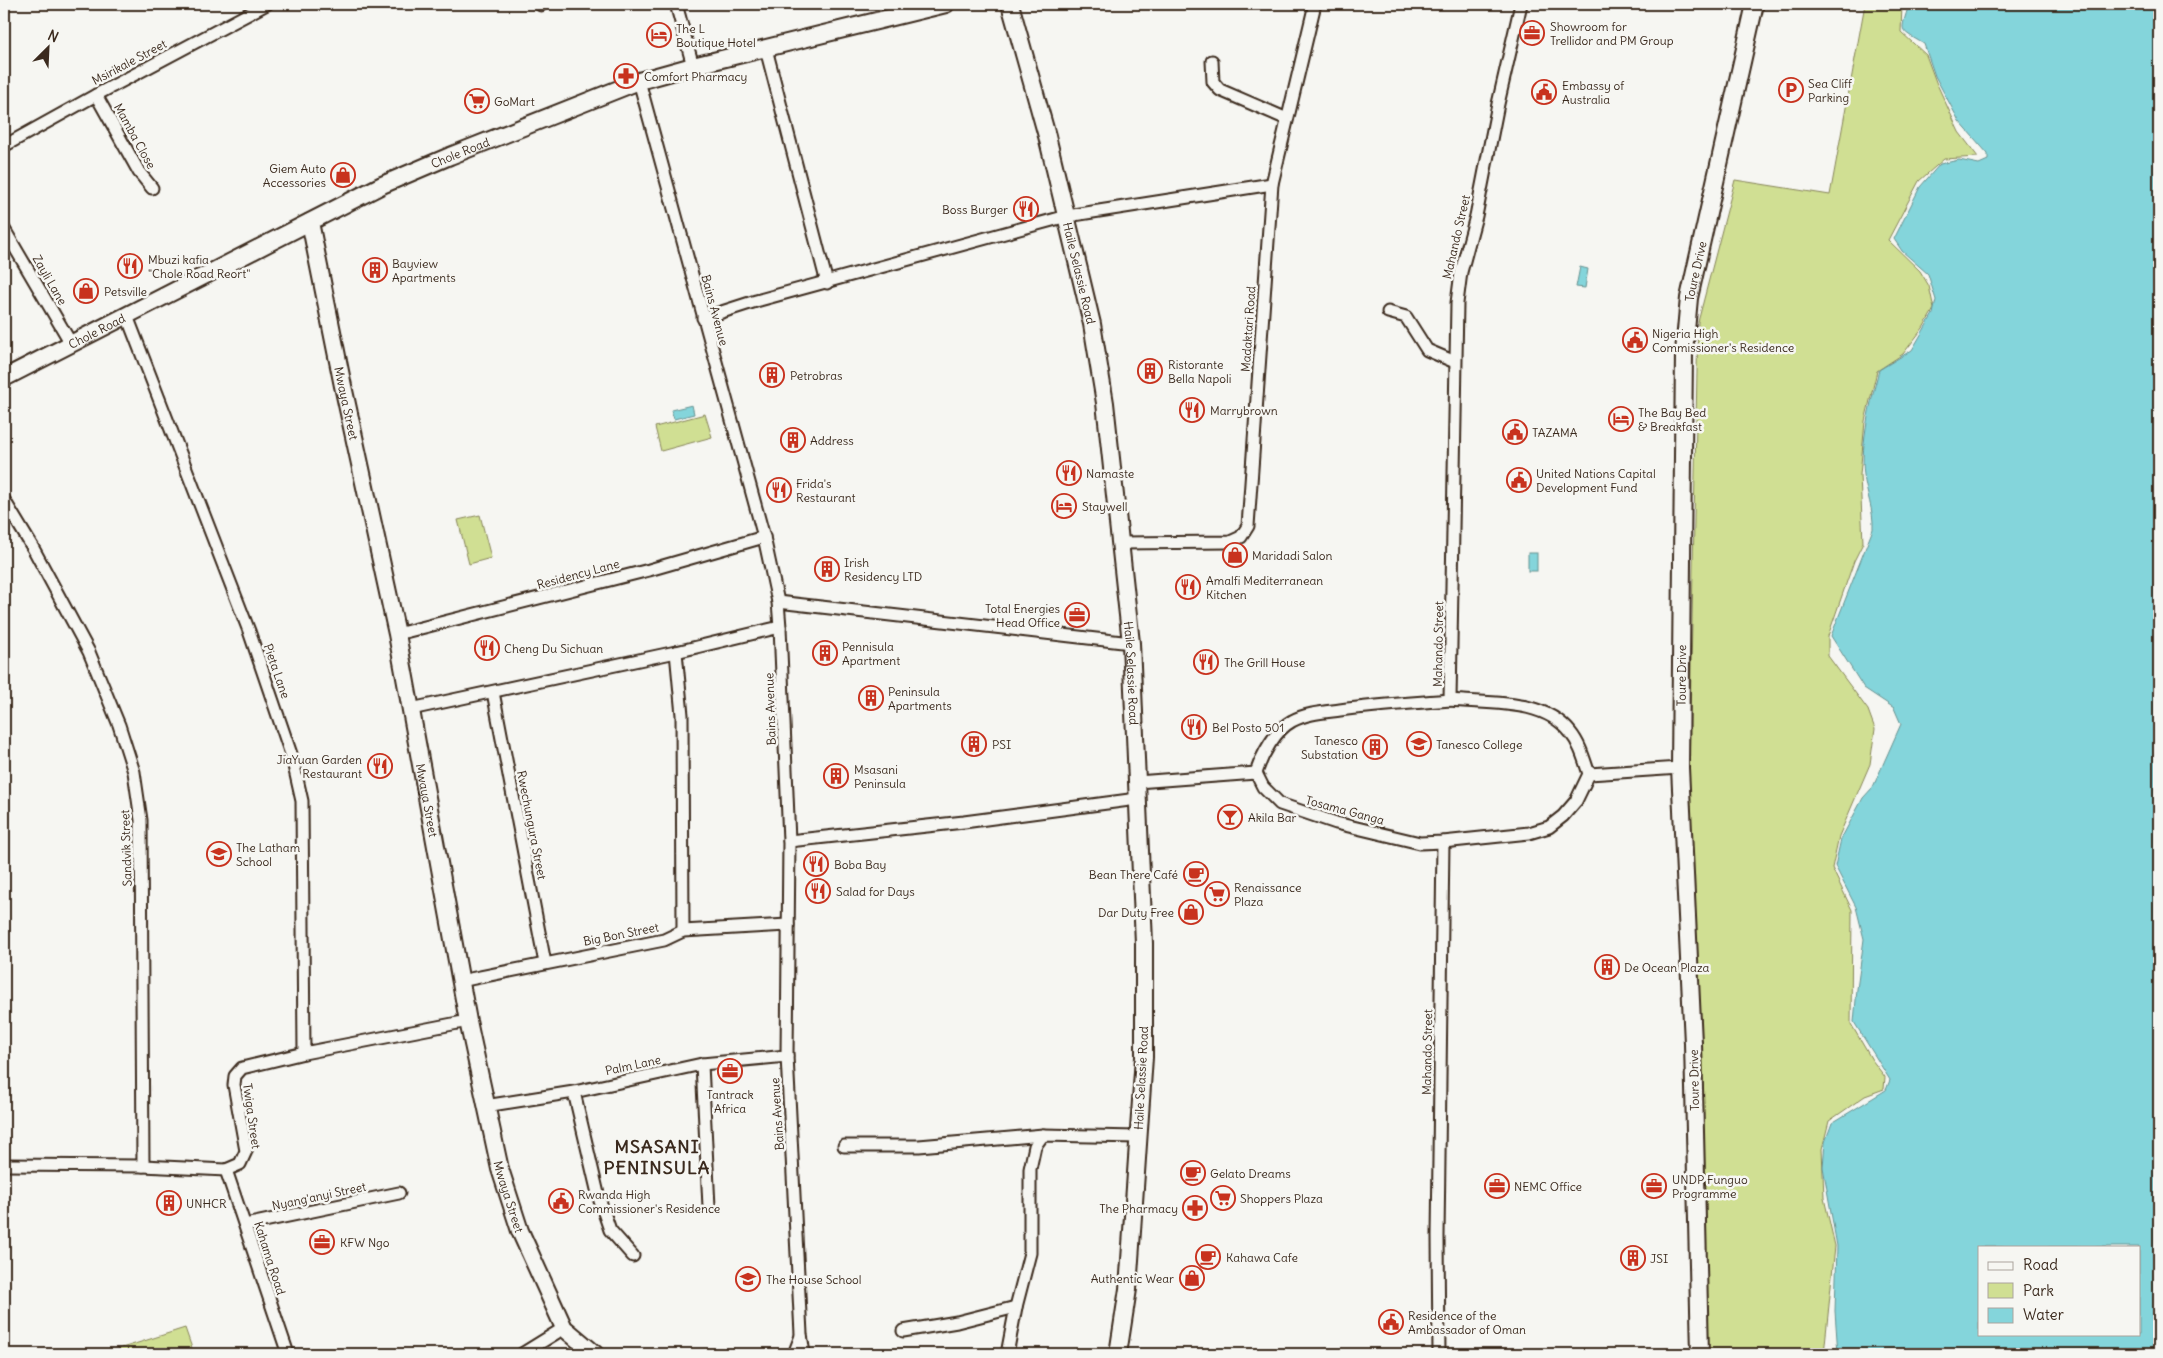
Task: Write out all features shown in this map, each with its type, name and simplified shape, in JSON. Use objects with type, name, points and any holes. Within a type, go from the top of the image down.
[{"type":"street","name":"Msirikale Street","points":[[4,146],[96,94],[267,4]]},
{"type":"street","points":[[676,4],[693,66]]},
{"type":"street","name":"Chole Road","points":[[4,378],[72,345],[382,185],[450,156],[639,81],[946,4]]},
{"type":"street","name":"Haile Selassie Road","points":[[1010,4],[1067,216],[1092,324],[1105,403],[1130,643],[1144,943],[1144,1058],[1137,1137],[1128,1289],[1118,1354]]},
{"type":"street","name":"Madaktari Road","points":[[1120,543],[1230,542],[1241,537],[1245,532],[1248,520],[1272,184],[1311,4]]},
{"type":"street","name":"Mahando Street","points":[[1521,4],[1498,104],[1476,216],[1461,272],[1457,303],[1450,700],[1535,708],[1554,717],[1570,732],[1581,750],[1589,774]]},
{"type":"street","name":"Toure Drive","points":[[1700,1354],[1693,1043],[1680,768],[1684,352],[1689,298],[1755,4]]},
{"type":"street","points":[[766,49],[827,283]]},
{"type":"street","points":[[1212,61],[1212,82],[1220,90],[1287,119]]},
{"type":"street","name":"Bains Avenue","points":[[639,81],[764,537],[778,602],[789,841],[787,1056],[801,1334],[804,1354]]},
{"type":"street","name":"Mamba Close","points":[[96,94],[138,172],[152,188]]},
{"type":"street","points":[[703,318],[756,301],[1067,216],[1272,184]]},
{"type":"street","name":"Mwaya Street","points":[[310,222],[343,386],[397,634],[460,981],[485,1106],[500,1169],[520,1231],[564,1328],[595,1354]]},
{"type":"street","name":"Zayli Lane","points":[[4,229],[72,345]]},
{"type":"street","points":[[1388,312],[1406,317],[1427,350],[1455,362]]},
{"type":"street","name":"Pieta Lane","points":[[127,316],[248,631],[292,757],[302,801],[304,1053]]},
{"type":"street","name":"Sandvik Street","points":[[4,500],[34,548],[89,652],[119,725],[134,772],[141,820],[142,1166]]},
{"type":"street","name":"Residency Lane","points":[[397,634],[640,572],[764,537]]},
{"type":"street","points":[[778,602],[1130,643]]},
{"type":"street","points":[[411,709],[676,652],[780,627]]},
{"type":"street","points":[[676,652],[682,715],[683,931]]},
{"type":"street","name":"Rwechungura Street","points":[[493,692],[545,963]]},
{"type":"street","points":[[1137,782],[1256,773],[1262,757],[1272,740],[1291,721],[1317,713],[1373,706],[1450,700]]},
{"type":"street","points":[[1444,842],[1529,832],[1548,827],[1563,816],[1576,801],[1589,774],[1680,768]]},
{"type":"street","name":"Tosama Ganga","points":[[1256,773],[1264,788],[1280,804],[1296,810],[1336,823],[1398,838],[1420,842],[1444,842]]},
{"type":"street","points":[[789,841],[964,822],[1137,799]]},
{"type":"street","name":"Mahando Street","points":[[1439,1354],[1438,1236],[1444,842]]},
{"type":"street","name":"Big Bon Street","points":[[460,981],[664,940],[683,931],[788,925]]},
{"type":"street","name":"Twiga Street","points":[[226,1170],[240,1164],[246,1150],[234,1085],[235,1076],[242,1068],[304,1053],[468,1021]]},
{"type":"street","name":"Palm Lane","points":[[485,1106],[574,1092],[702,1064],[787,1056]]},
{"type":"street","points":[[702,1064],[709,1208]]},
{"type":"street","points":[[574,1092],[599,1198],[610,1230],[633,1256]]},
{"type":"street","points":[[1007,1354],[1016,1306],[1030,1252],[1030,1169],[1035,1146],[1043,1135]]},
{"type":"street","points":[[844,1146],[919,1146],[1043,1135],[1137,1137]]},
{"type":"street","points":[[4,1165],[142,1166],[226,1170]]},
{"type":"street","name":"Kahama Road","points":[[226,1170],[288,1354]]},
{"type":"street","name":"Nyang'anyi Street","points":[[245,1225],[399,1193]]},
{"type":"street","points":[[903,1331],[957,1322],[1016,1306]]},
{"type":"street","points":[[522,1354],[564,1328]]},
{"type":"street","points":[[794,1354],[801,1334]]},
{"type":"green space","points":[[1865,4],[1902,4],[1901,32],[1926,55],[1959,132],[1978,157],[1944,159],[1919,181],[1888,240],[1920,271],[1929,286],[1934,309],[1923,328],[1903,354],[1877,371],[1865,421],[1860,475],[1863,543],[1854,561],[1828,636],[1828,656],[1868,710],[1875,729],[1870,764],[1839,836],[1832,868],[1852,910],[1851,1024],[1872,1060],[1885,1077],[1884,1089],[1865,1096],[1829,1121],[1822,1149],[1824,1198],[1835,1246],[1824,1354],[1707,1354],[1708,1307],[1689,772],[1698,322],[1735,180],[1830,195]]},
{"type":"green space","points":[[705,414],[712,437],[661,451],[655,427]]},
{"type":"green space","points":[[480,515],[491,558],[469,564],[458,520]]},
{"type":"green space","points":[[185,1328],[194,1354],[103,1354]]},
{"type":"water","points":[[1909,4],[2159,4],[2159,1354],[1838,1354],[1835,1311],[1837,1246],[1823,1167],[1825,1142],[1832,1123],[1886,1090],[1890,1080],[1854,1022],[1864,939],[1856,907],[1835,866],[1841,839],[1863,798],[1873,787],[1901,724],[1894,708],[1864,688],[1831,636],[1873,529],[1863,463],[1867,422],[1879,370],[1912,350],[1933,314],[1936,300],[1928,274],[1902,251],[1894,239],[1920,187],[1940,164],[1959,160],[1979,164],[1988,160],[1988,154],[1959,121],[1935,76],[1924,44],[1905,32],[1903,25]]},
{"type":"water","points":[[1580,267],[1588,269],[1585,288],[1576,287]]},
{"type":"water","points":[[692,405],[694,414],[674,419],[671,410]]},
{"type":"water","points":[[1528,553],[1537,553],[1537,571],[1528,571]]},
{"type":"place","name":"Showroom for Trellidor and PM Group","points":[[1532,33]]},
{"type":"place","name":"The L Boutique Hotel","points":[[659,35]]},
{"type":"place","name":"Comfort Pharmacy","points":[[626,76]]},
{"type":"place","name":"Sea Cliff Parking","points":[[1791,90]]},
{"type":"place","name":"Embassy of Australia","points":[[1544,92]]},
{"type":"place","name":"GoMart","points":[[477,101]]},
{"type":"place","name":"Giem Auto Accessories","points":[[343,175]]},
{"type":"place","name":"Boss Burger","points":[[1026,209]]},
{"type":"place","name":"Mbuzi kafia \"Chole Road Reort\"","points":[[130,266]]},
{"type":"place","name":"Bayview Apartments","points":[[375,270]]},
{"type":"place","name":"Petsville","points":[[86,291]]},
{"type":"place","name":"Nigeria High Commissioner's Residence","points":[[1635,340]]},
{"type":"place","name":"Ristorante Bella Napoli","points":[[1150,371]]},
{"type":"place","name":"Petrobras","points":[[772,375]]},
{"type":"place","name":"Marrybrown","points":[[1192,410]]},
{"type":"place","name":"The Bay Bed & Breakfast","points":[[1621,419]]},
{"type":"place","name":"TAZAMA","points":[[1515,432]]},
{"type":"place","name":"Address","points":[[793,440]]},
{"type":"place","name":"Namaste","points":[[1069,473]]},
{"type":"place","name":"United Nations Capital Development Fund","points":[[1519,480]]},
{"type":"place","name":"Frida's Restaurant","points":[[779,490]]},
{"type":"place","name":"Staywell","points":[[1064,506]]},
{"type":"place","name":"Maridadi Salon","points":[[1235,555]]},
{"type":"place","name":"Irish Residency LTD","points":[[827,569]]},
{"type":"place","name":"Amalfi Mediterranean Kitchen","points":[[1188,587]]},
{"type":"place","name":"Total Energies Head Office","points":[[1077,615]]},
{"type":"place","name":"Cheng Du Sichuan","points":[[487,648]]},
{"type":"place","name":"Pennisula Apartment","points":[[825,653]]},
{"type":"place","name":"The Grill House","points":[[1206,662]]},
{"type":"place","name":"Peninsula Apartments","points":[[871,698]]},
{"type":"place","name":"Bel Posto 501","points":[[1194,727]]},
{"type":"place","name":"PSI","points":[[974,744]]},
{"type":"place","name":"Tanesco College","points":[[1419,744]]},
{"type":"place","name":"Tanesco Substation","points":[[1375,747]]},
{"type":"place","name":"JiaYuan Garden Restaurant","points":[[380,766]]},
{"type":"place","name":"Msasani Peninsula","points":[[836,776]]},
{"type":"place","name":"Akila Bar","points":[[1230,817]]},
{"type":"place","name":"The Latham School","points":[[219,854]]},
{"type":"place","name":"Boba Bay","points":[[816,864]]},
{"type":"place","name":"Bean There Café","points":[[1196,874]]},
{"type":"place","name":"Salad for Days","points":[[818,891]]},
{"type":"place","name":"Renaissance Plaza","points":[[1217,894]]},
{"type":"place","name":"Dar Duty Free","points":[[1191,912]]},
{"type":"place","name":"De Ocean Plaza","points":[[1607,967]]},
{"type":"place","name":"Tantrack Africa","points":[[730,1071]]},
{"type":"place","name":"Gelato Dreams","points":[[1193,1173]]},
{"type":"place","name":"NEMC Office","points":[[1497,1186]]},
{"type":"place","name":"UNDP Funguo Programme","points":[[1654,1186]]},
{"type":"place","name":"Shoppers Plaza","points":[[1223,1198]]},
{"type":"place","name":"Rwanda High Commissioner's Residence","points":[[561,1201]]},
{"type":"place","name":"UNHCR","points":[[169,1203]]},
{"type":"place","name":"The Pharmacy","points":[[1195,1208]]},
{"type":"place","name":"KFW Ngo","points":[[322,1242]]},
{"type":"place","name":"Kahawa Cafe","points":[[1208,1257]]},
{"type":"place","name":"JSI","points":[[1633,1258]]},
{"type":"place","name":"Authentic Wear","points":[[1192,1278]]},
{"type":"place","name":"The House School","points":[[748,1279]]},
{"type":"place","name":"Residence of the Ambassador of Oman","points":[[1391,1322]]},
{"type":"district","name":"MSASANI PENINSULA","points":[[657,1156]]}]
